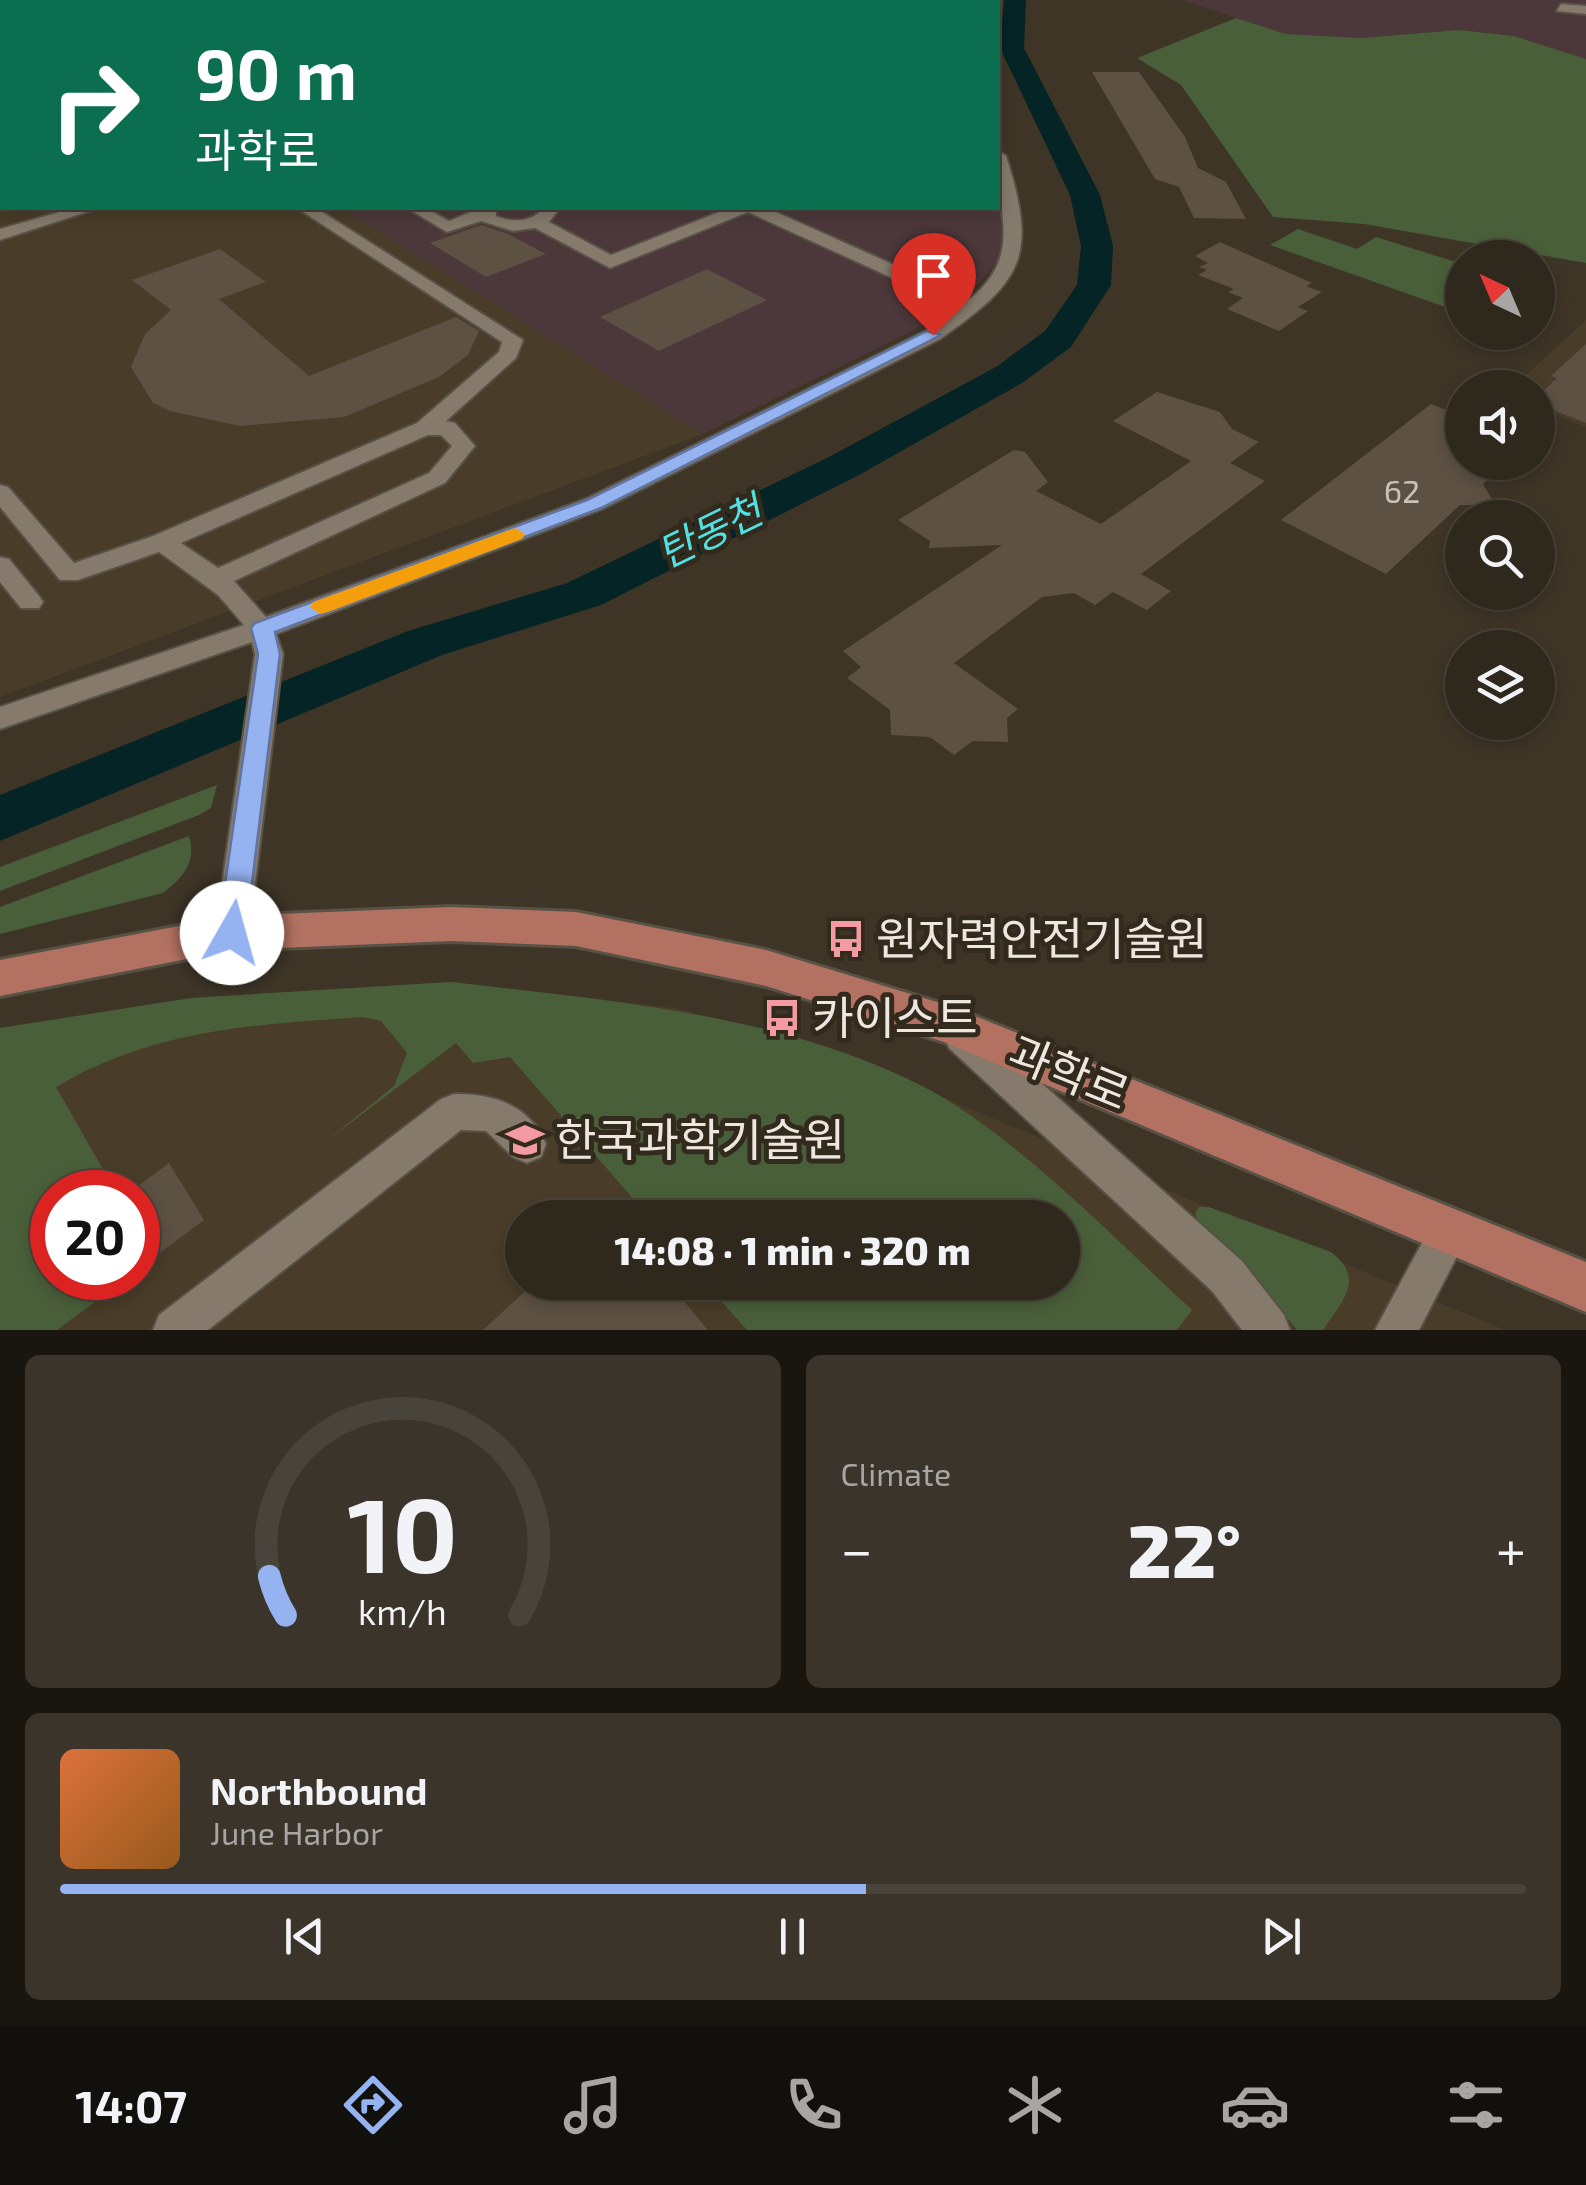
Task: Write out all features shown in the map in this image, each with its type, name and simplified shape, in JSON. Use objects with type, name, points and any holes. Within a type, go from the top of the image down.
[{"type":"main road","name":"과학로","points":[[0,978],[232,933],[451,924],[576,929],[766,968],[950,1025],[1586,1286]]},
{"type":"street","points":[[1561,8],[1586,10]]},
{"type":"street","points":[[0,718],[266,641],[594,504],[933,335],[974,308],[1007,273],[1015,250],[1014,218],[1000,164]]},
{"type":"street","points":[[0,235],[83,210]]},
{"type":"street","points":[[0,492],[70,574],[162,542],[425,428],[509,354],[513,340],[308,210]]},
{"type":"street","points":[[418,210],[447,228],[486,211],[500,224],[536,222],[551,210]]},
{"type":"street","points":[[536,222],[610,262],[738,210]]},
{"type":"street","points":[[758,210],[974,308]]},
{"type":"street","points":[[217,579],[438,478],[452,466],[464,446],[446,428],[425,428]]},
{"type":"street","points":[[162,542],[217,579],[266,641],[232,933]]},
{"type":"street","points":[[0,565],[30,602]]},
{"type":"street","points":[[950,1025],[1227,1276],[1269,1330]]},
{"type":"street","points":[[174,1330],[454,1112],[488,1110],[510,1124],[527,1144]]},
{"type":"street","points":[[1396,1330],[1451,1230]]},
{"type":"shaded area","points":[[1182,0],[1586,0],[1586,59],[1514,36],[1459,30],[1361,38],[1286,34]]},
{"type":"shaded area","points":[[1000,200],[1004,214],[1003,255],[957,309],[703,434],[344,210],[1000,210]]},
{"type":"shaded area","points":[[0,210],[344,210],[703,434],[0,697]]},
{"type":"shaded area","points":[[1586,320],[1586,427],[1555,415],[1555,370],[1532,370]]},
{"type":"shaded area","name":"한국과학기술원","points":[[451,982],[675,1008],[823,1048],[1505,1330],[0,1330],[0,1028],[191,998]]},
{"type":"green space","points":[[1236,18],[1286,34],[1361,38],[1459,30],[1514,36],[1586,59],[1586,263],[1555,258],[1555,240],[1455,240],[1364,224],[1273,217],[1181,85],[1137,58]]},
{"type":"green space","points":[[1298,229],[1357,249],[1376,237],[1445,259],[1445,307],[1270,245]]},
{"type":"green space","points":[[217,785],[211,808],[199,815],[0,891],[0,867]]},
{"type":"green space","points":[[189,836],[191,854],[186,869],[163,893],[0,934],[0,907]]},
{"type":"green space","points":[[451,982],[632,1004],[753,1026],[869,1062],[924,1087],[992,1131],[1074,1200],[634,1200],[510,1057],[473,1063],[456,1043],[324,1143],[394,1086],[407,1053],[381,1021],[363,1017],[243,1027],[167,1041],[93,1068],[56,1087],[103,1170],[30,1170],[30,1300],[97,1300],[57,1330],[0,1330],[0,1028],[191,998]]},
{"type":"green space","points":[[1080,1206],[1192,1310],[1177,1330],[747,1330],[720,1300],[1080,1300]]},
{"type":"green space","points":[[1199,1207],[1209,1207],[1331,1252],[1341,1262],[1349,1281],[1343,1300],[1323,1330],[1297,1330],[1246,1267],[1199,1222],[1195,1213]]},
{"type":"building","points":[[1092,72],[1139,72],[1185,137],[1198,168],[1226,182],[1246,219],[1194,218],[1179,187],[1155,179]]},
{"type":"building","points":[[481,225],[546,254],[486,277],[430,243]]},
{"type":"building","points":[[1220,242],[1312,283],[1306,286],[1322,292],[1298,307],[1308,311],[1279,331],[1227,309],[1243,298],[1228,292],[1234,289],[1198,275],[1207,270],[1199,267],[1208,263],[1195,256]]},
{"type":"building","points":[[220,249],[266,282],[219,299],[309,376],[456,317],[479,331],[468,355],[439,377],[344,417],[240,426],[170,411],[153,403],[131,367],[145,334],[171,310],[132,280]]},
{"type":"building","points":[[707,269],[767,300],[659,351],[600,317]]},
{"type":"building","points":[[1586,344],[1586,423],[1555,411],[1555,372]]},
{"type":"building","points":[[1157,392],[1220,412],[1232,429],[1259,442],[1230,463],[1265,481],[1141,574],[1171,591],[1147,610],[1113,592],[1095,605],[1074,593],[1042,597],[954,663],[1018,709],[1007,718],[1008,742],[973,741],[954,755],[930,737],[891,735],[890,710],[847,678],[861,667],[843,651],[1002,545],[929,548],[930,541],[898,520],[1014,450],[1025,452],[1048,482],[1036,491],[1101,524],[1191,461],[1113,421]]},
{"type":"building","points":[[1431,404],[1445,410],[1445,480],[1488,480],[1483,484],[1492,500],[1445,500],[1445,519],[1386,574],[1281,520]]},
{"type":"building","points":[[169,1163],[204,1220],[160,1253],[160,1170]]},
{"type":"building","points":[[516,1300],[683,1300],[708,1330],[483,1330]]},
{"type":"waterway","name":"탄동천","points":[[0,819],[425,643],[584,594],[844,466],[1009,375],[1058,339],[1094,285],[1097,246],[1085,195],[1012,48],[1015,0]]},
{"type":"slow traffic","points":[[320,607],[515,534]]},
{"type":"place","name":"원자력안전기술원","points":[[846,939]]},
{"type":"place","name":"카이스트","points":[[782,1018]]},
{"type":"place","name":"한국과학기술원","points":[[525,1140]]},
{"type":"route","points":[[232,933],[269,654],[262,628],[594,504],[933,335]]}]
